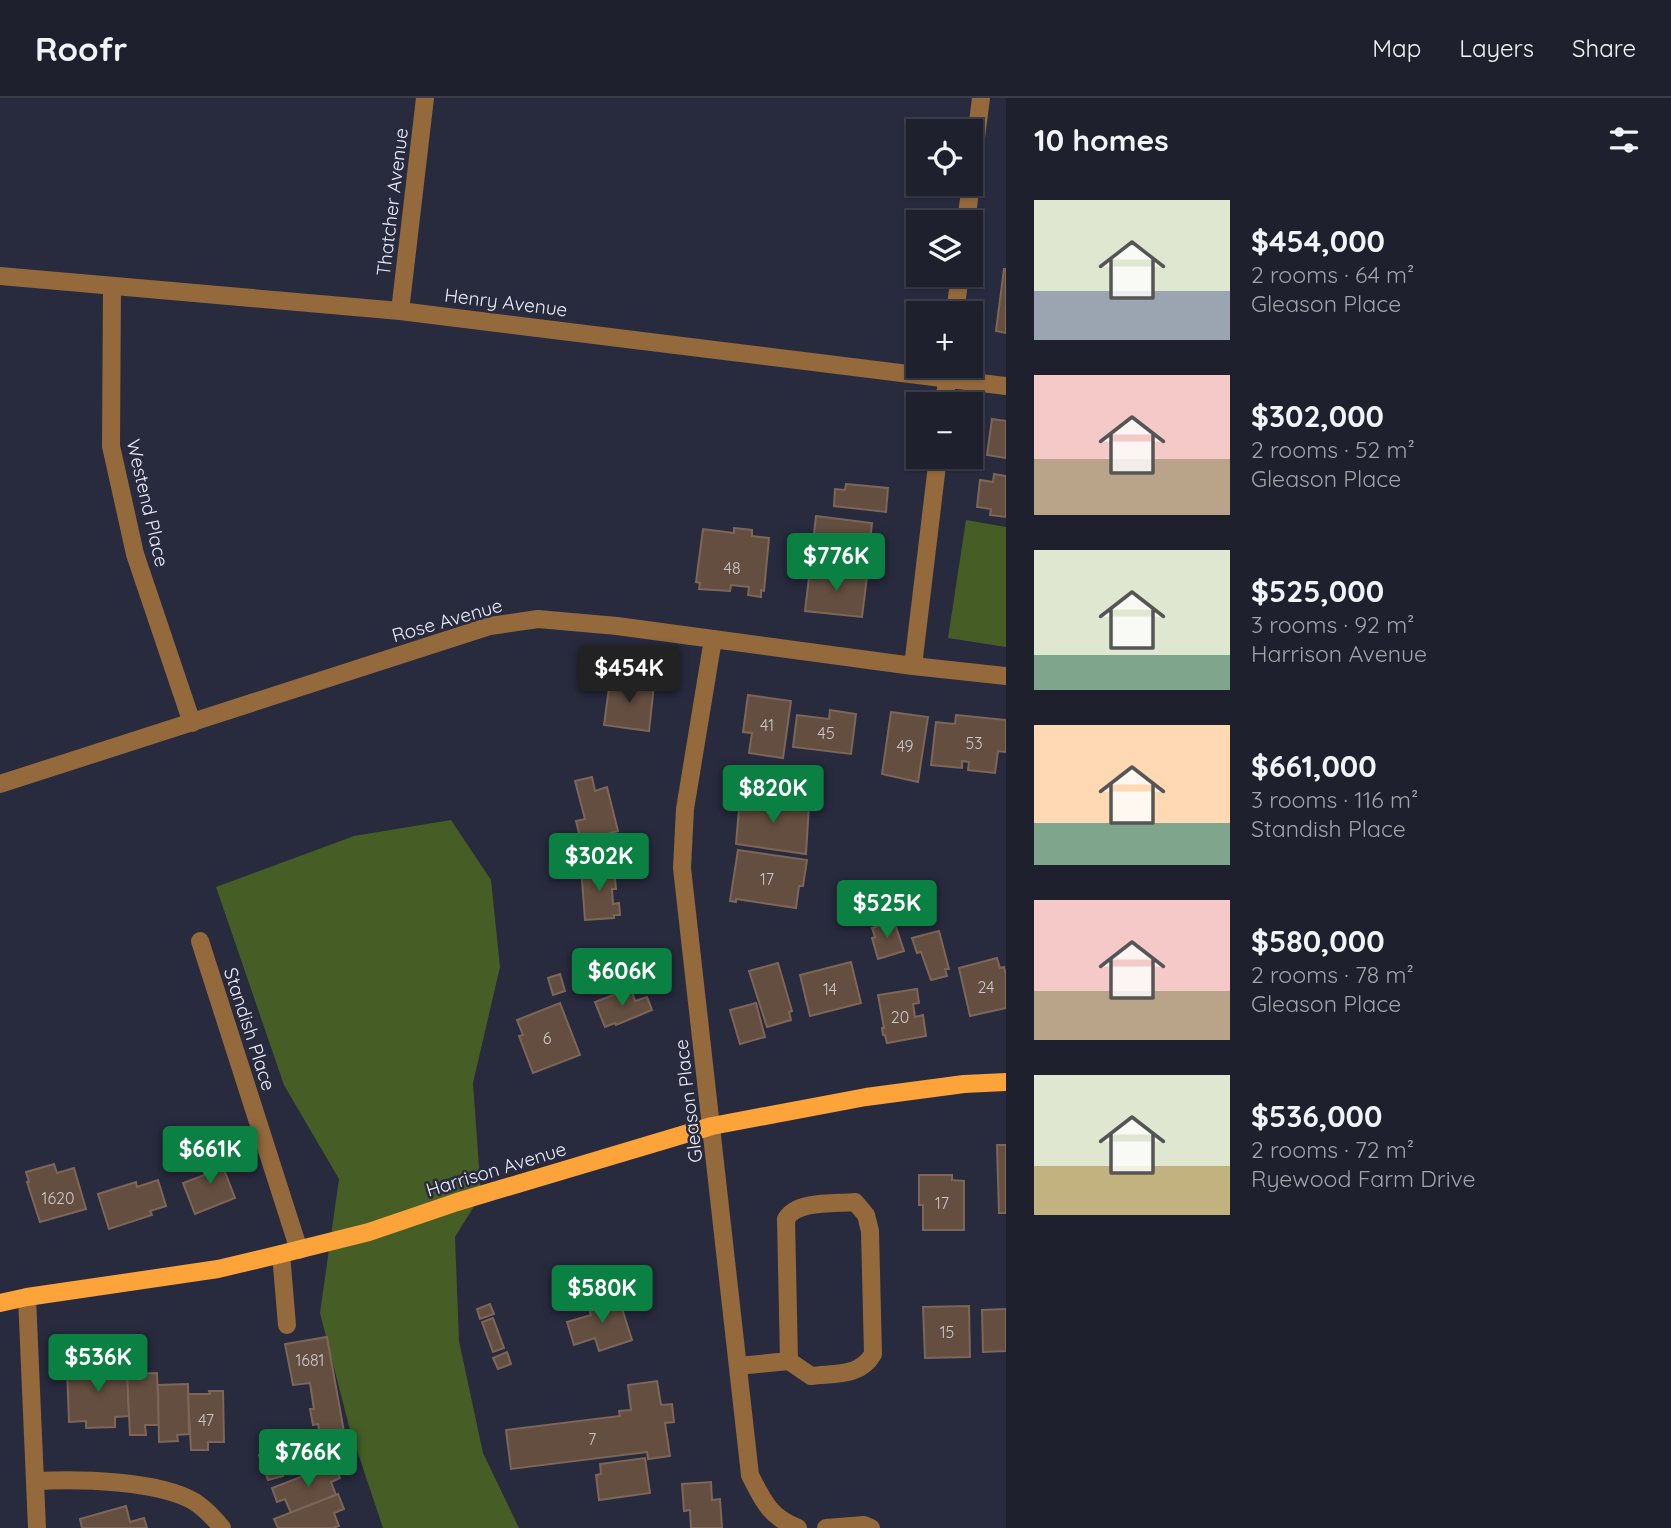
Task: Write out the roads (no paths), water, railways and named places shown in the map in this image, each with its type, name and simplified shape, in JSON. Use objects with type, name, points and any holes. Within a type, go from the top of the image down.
[{"type":"main road","name":"Harrison Avenue","points":[[0,1303],[218,1269],[290,1252],[369,1232],[457,1202],[712,1126],[866,1097],[964,1084],[1006,1082]]},
{"type":"street","name":"Thatcher Avenue","points":[[400,311],[425,98]]},
{"type":"street","points":[[978,119],[981,98]]},
{"type":"street","name":"Henry Avenue","points":[[0,276],[400,311],[906,368]]},
{"type":"street","name":"Westend Place","points":[[112,286],[110,446],[135,554],[192,723]]},
{"type":"street","name":"Henry Avenue","points":[[970,378],[1006,386]]},
{"type":"street","points":[[913,666],[937,469]]},
{"type":"street","name":"Rose Avenue","points":[[0,784],[490,626],[538,619],[617,626],[1006,676]]},
{"type":"street","name":"Gleason Place","points":[[713,639],[685,809],[682,868],[750,1475],[764,1503],[782,1521],[798,1528]]},
{"type":"street","name":"Standish Place","points":[[200,941],[290,1252],[287,1325]]},
{"type":"street","points":[[738,1366],[789,1361],[811,1376],[857,1370],[867,1364],[873,1354],[870,1231],[866,1215],[855,1202],[799,1207],[786,1219],[789,1361]]},
{"type":"street","points":[[27,1297],[37,1528]]},
{"type":"street","points":[[36,1481],[96,1479],[168,1492],[196,1502],[222,1528]]},
{"type":"street","points":[[826,1528],[864,1525],[870,1528]]}]
